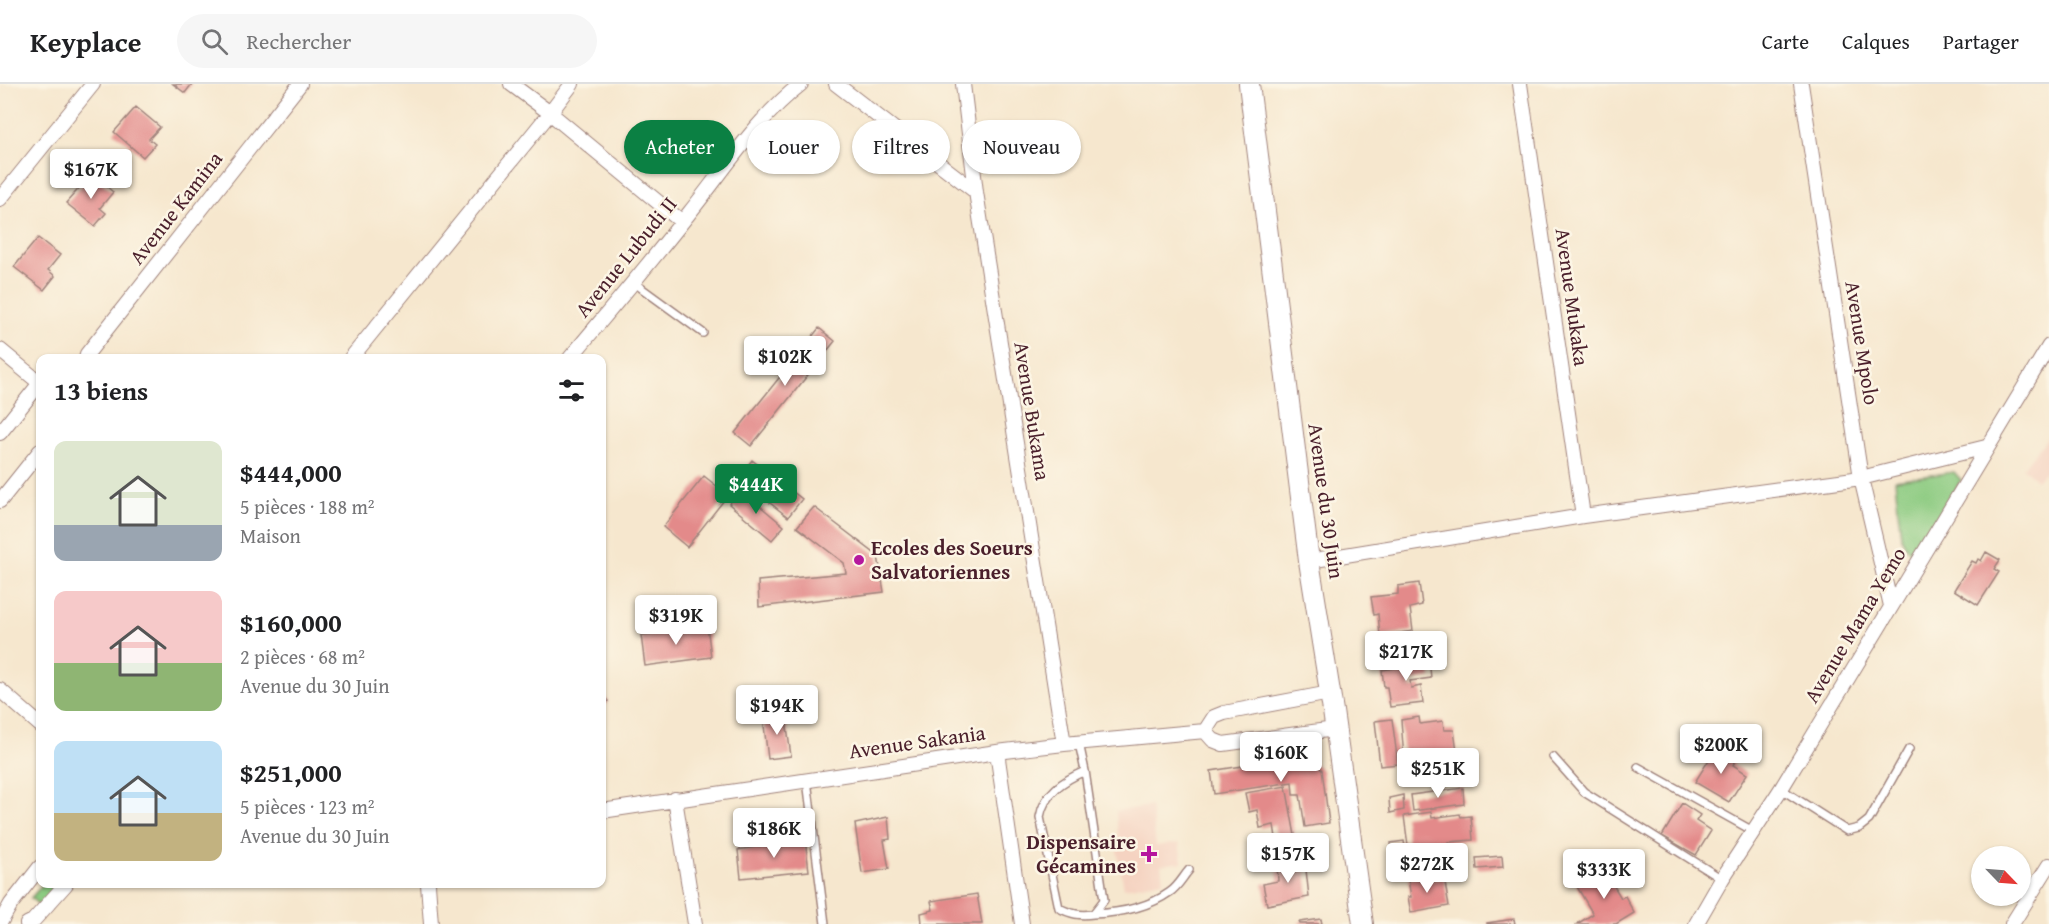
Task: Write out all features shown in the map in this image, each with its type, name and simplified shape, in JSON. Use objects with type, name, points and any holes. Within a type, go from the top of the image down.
[{"type":"street","points":[[0,199],[93,84]]},
{"type":"street","name":"Avenue Kamina","points":[[86,354],[300,84]]},
{"type":"street","points":[[511,84],[550,113],[682,222]]},
{"type":"street","points":[[354,354],[572,84]]},
{"type":"street","name":"Avenue Lubudi II","points":[[762,120],[784,91],[801,84]]},
{"type":"street","points":[[837,84],[976,192]]},
{"type":"street","name":"Avenue Bukama","points":[[963,84],[976,192],[1064,744]]},
{"type":"street","name":"Avenue du 30 Juin","points":[[1249,84],[1309,561],[1363,924]]},
{"type":"street","name":"Avenue Mukaka","points":[[1520,84],[1583,516]]},
{"type":"street","name":"Avenue Mpolo","points":[[1801,84],[1861,478],[1891,606]]},
{"type":"street","name":"Avenue Lubudi II","points":[[573,354],[747,139]]},
{"type":"street","name":"Avenue Mama Yemo","points":[[1696,924],[1722,879],[1781,789],[2049,346]]},
{"type":"street","points":[[0,350],[36,380]]},
{"type":"street","points":[[0,433],[36,388]]},
{"type":"street","points":[[1309,561],[1583,516],[1861,478],[1986,447]]},
{"type":"street","points":[[0,501],[35,469]]},
{"type":"street","points":[[0,690],[36,721]]},
{"type":"street","points":[[1330,693],[1224,713],[1214,717],[1205,731],[1213,740],[1223,744],[1335,729]]},
{"type":"street","name":"Avenue Sakania","points":[[606,810],[997,752],[1205,731]]},
{"type":"street","points":[[997,752],[1023,924]]},
{"type":"street","points":[[675,799],[695,924]]},
{"type":"street","points":[[2012,924],[2049,865]]},
{"type":"street","points":[[0,923],[5,900],[36,871]]},
{"type":"street","points":[[27,924],[33,921],[62,888]]},
{"type":"street","points":[[428,888],[431,924]]},
{"type":"lane","points":[[633,282],[703,333]]},
{"type":"lane","points":[[1079,743],[1104,890],[1104,900],[1093,914]]},
{"type":"lane","points":[[1781,789],[1847,831],[1859,828],[1869,820],[1909,749]]},
{"type":"lane","points":[[1553,757],[1584,792],[1722,879]]},
{"type":"lane","points":[[1638,767],[1753,831]]},
{"type":"lane","points":[[1085,771],[1061,784],[1042,804],[1040,817],[1059,908],[1069,913],[1083,915],[1112,914],[1153,902],[1172,891],[1189,870]]},
{"type":"lane","points":[[807,780],[825,924]]},
{"type":"shaded area","points":[[2049,436],[2049,476],[2044,472],[2037,480],[2023,468]]},
{"type":"shaded area","name":"Dispensaire Gécamines","points":[[1151,806],[1156,846],[1179,843],[1182,862],[1161,865],[1163,881],[1124,888],[1115,839],[1118,838],[1116,811]]},
{"type":"green space","points":[[1954,472],[1961,480],[1920,550],[1914,554],[1909,551],[1901,537],[1895,480]]},
{"type":"green space","points":[[40,888],[57,888],[41,907],[31,898]]},
{"type":"building","points":[[173,84],[192,84],[185,93]]},
{"type":"building","points":[[136,107],[160,127],[149,139],[155,144],[143,157],[114,132]]},
{"type":"building","points":[[92,174],[113,192],[100,208],[106,213],[95,226],[66,203]]},
{"type":"building","points":[[38,238],[60,255],[48,270],[55,276],[44,290],[14,267]]},
{"type":"building","points":[[819,328],[835,341],[751,446],[735,433]]},
{"type":"building","points":[[752,460],[802,499],[788,517],[738,478]]},
{"type":"building","points":[[704,476],[728,495],[687,547],[663,527]]},
{"type":"building","points":[[741,490],[784,526],[772,540],[729,504]]},
{"type":"building","name":"Ecoles des Soeurs Salvatoriennes","points":[[814,507],[878,556],[884,592],[759,607],[758,581],[846,573],[844,563],[797,527]]},
{"type":"building","points":[[1986,552],[2000,560],[1994,569],[1999,572],[1978,605],[1954,590],[1972,561],[1976,563],[1978,559],[1981,561]]},
{"type":"building","points":[[1419,583],[1422,605],[1410,608],[1413,631],[1380,636],[1378,614],[1374,615],[1371,597],[1398,594],[1398,586]]},
{"type":"building","points":[[707,625],[711,657],[645,666],[641,635]]},
{"type":"building","points":[[1429,659],[1431,678],[1410,681],[1411,688],[1421,686],[1423,703],[1390,707],[1382,670],[1402,667],[1401,662]]},
{"type":"building","points":[[785,713],[791,756],[768,759],[763,717]]},
{"type":"building","points":[[1419,717],[1420,724],[1443,721],[1444,730],[1454,730],[1457,751],[1404,759],[1401,720]]},
{"type":"building","points":[[1392,719],[1398,764],[1380,766],[1375,721]]},
{"type":"building","points":[[1717,747],[1736,760],[1733,765],[1747,774],[1729,802],[1695,782]]},
{"type":"building","points":[[1305,756],[1322,770],[1329,823],[1305,827],[1300,795],[1293,795],[1292,782],[1214,794],[1211,771]]},
{"type":"building","points":[[1286,786],[1296,841],[1277,844],[1274,825],[1260,828],[1257,810],[1249,812],[1245,793]]},
{"type":"building","points":[[1463,788],[1464,804],[1413,811],[1411,795]]},
{"type":"building","points":[[1403,795],[1404,810],[1390,813],[1389,798]]},
{"type":"building","points":[[1682,803],[1700,815],[1696,821],[1711,831],[1696,855],[1662,836]]},
{"type":"building","points":[[1431,812],[1432,818],[1460,814],[1461,817],[1471,816],[1473,840],[1448,842],[1449,848],[1439,849],[1440,853],[1421,856],[1421,852],[1409,853],[1404,816]]},
{"type":"building","points":[[888,817],[890,839],[884,840],[889,869],[862,873],[855,824]]},
{"type":"building","points":[[805,839],[809,871],[741,878],[738,850]]},
{"type":"building","points":[[1404,841],[1408,864],[1395,867],[1391,843]]},
{"type":"building","points":[[1502,856],[1503,867],[1477,869],[1476,858]]},
{"type":"building","points":[[1305,861],[1309,897],[1267,905],[1263,884],[1278,881],[1277,866]]},
{"type":"building","points":[[1603,868],[1621,898],[1625,896],[1634,913],[1616,924],[1577,924],[1593,914],[1576,885]]},
{"type":"building","points":[[1424,875],[1425,881],[1444,877],[1449,906],[1411,913],[1408,879]]},
{"type":"building","points":[[977,894],[982,924],[922,924],[921,913],[933,910],[931,901]]},
{"type":"building","points":[[1321,919],[1322,924],[1300,924],[1299,922]]},
{"type":"building","points":[[1514,919],[1515,924],[1487,924],[1487,923]]},
{"type":"place","name":"Ecoles des Soeurs Salvatoriennes","points":[[859,560]]},
{"type":"place","name":"Dispensaire Gécamines","points":[[1149,854]]}]
